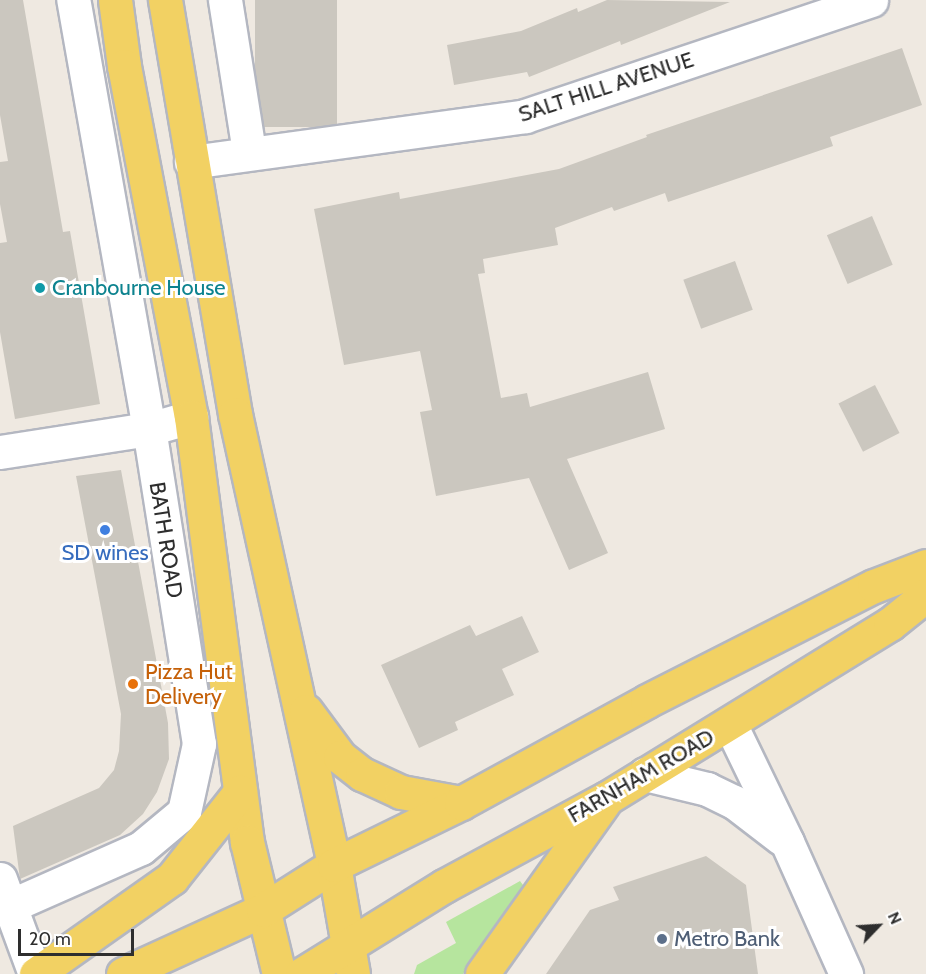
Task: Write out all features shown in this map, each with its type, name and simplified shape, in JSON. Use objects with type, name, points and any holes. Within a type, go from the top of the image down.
[{"type":"main road","name":"BATH ROAD","points":[[115,0],[124,66],[191,417],[240,792],[263,910],[279,974]]},
{"type":"main road","points":[[165,0],[235,414],[334,865],[351,959]]},
{"type":"main road","points":[[123,974],[263,910],[334,865],[462,803],[709,670],[874,586],[926,566]]},
{"type":"main road","name":"FARNHAM ROAD","points":[[302,974],[351,959],[444,886],[607,798],[730,724],[890,624],[926,595]]},
{"type":"main road","points":[[286,652],[301,702],[313,723],[339,757],[362,774],[401,792],[462,803]]},
{"type":"main road","points":[[36,974],[172,878],[240,792]]},
{"type":"main road","points":[[482,974],[607,798]]},
{"type":"street","name":"BATH ROAD","points":[[36,974],[5,893],[141,848],[183,812],[199,744],[149,429],[73,0]]},
{"type":"street","points":[[225,0],[249,152]]},
{"type":"street","name":"SALT HILL AVENUE","points":[[191,162],[249,152],[525,116],[871,0]]},
{"type":"street","points":[[0,452],[149,429],[191,417]]},
{"type":"street","points":[[730,724],[788,842],[846,974]]},
{"type":"street","points":[[645,774],[708,789],[734,802],[788,842]]},
{"type":"green space","points":[[520,881],[529,893],[515,903],[463,974],[414,974],[417,965],[456,943],[446,922]]},
{"type":"building","points":[[0,0],[23,0],[63,232],[70,231],[100,404],[15,419],[0,332],[0,243],[7,242],[0,204],[0,162],[8,161],[0,115]]},
{"type":"building","points":[[255,0],[337,0],[337,127],[255,127]]},
{"type":"building","points":[[607,0],[730,2],[621,45],[620,41],[529,77],[527,72],[454,85],[447,45],[521,31],[577,8],[578,12]]},
{"type":"building","points":[[902,48],[922,105],[830,137],[833,146],[668,202],[665,193],[614,211],[612,207],[555,228],[558,245],[483,259],[485,273],[478,274],[501,398],[527,393],[530,407],[648,372],[665,429],[567,459],[608,553],[569,570],[529,478],[436,496],[420,412],[432,410],[420,351],[344,365],[314,209],[399,192],[400,199],[559,169],[647,137],[646,135]]},
{"type":"building","points":[[872,216],[893,265],[848,284],[827,235]]},
{"type":"building","points":[[735,261],[753,310],[701,329],[683,280]]},
{"type":"building","points":[[875,385],[900,433],[863,452],[838,404]]},
{"type":"building","points":[[121,470],[168,723],[169,759],[157,792],[143,814],[120,835],[20,879],[13,826],[99,788],[114,770],[119,751],[121,714],[76,476]]},
{"type":"building","points":[[522,616],[539,652],[502,669],[514,695],[455,722],[458,730],[419,748],[381,665],[470,625],[476,636]]},
{"type":"building","name":"Metro Bank","points":[[706,856],[746,885],[758,974],[546,974],[590,910],[619,900],[613,887]]},
{"type":"place","name":"Cranbourne House","points":[[40,288]]},
{"type":"place","name":"SD wines","points":[[105,530]]},
{"type":"place","name":"Pizza Hut Delivery","points":[[133,684]]},
{"type":"place","name":"Metro Bank","points":[[662,939]]}]
